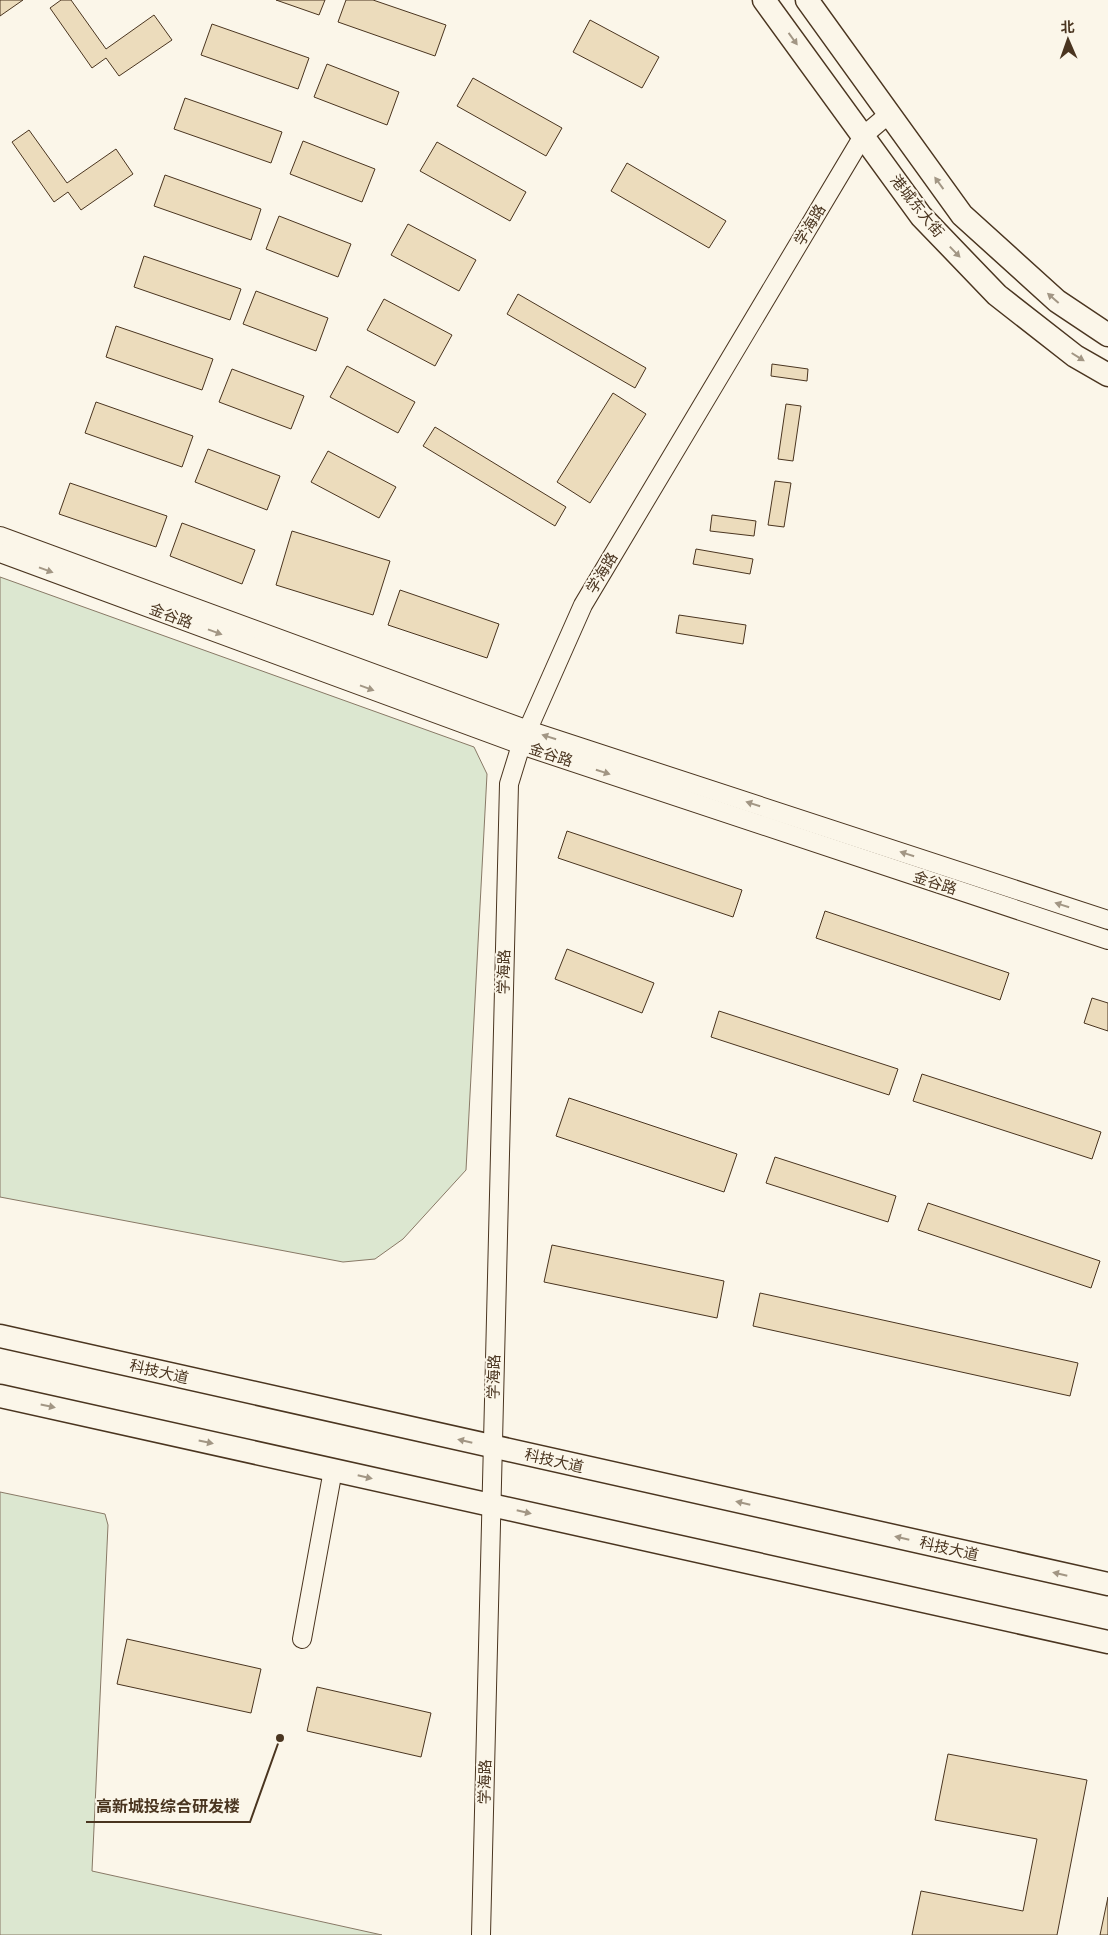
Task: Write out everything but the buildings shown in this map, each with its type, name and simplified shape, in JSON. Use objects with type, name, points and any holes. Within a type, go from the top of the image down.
[{"type":"main road","name":"港城东大街","points":[[764,0],[921,216],[997,295],[1075,356],[1108,374]]},
{"type":"main road","name":"港城东大街","points":[[807,0],[962,215],[1057,301],[1108,335]]},
{"type":"main road","name":"科技大道","points":[[0,1336],[1108,1584]]},
{"type":"main road","points":[[0,1396],[1108,1642]]},
{"type":"street","name":"学海路","points":[[481,1935],[509,784],[524,738],[583,605],[863,136],[889,114]]},
{"type":"street","name":"金谷路","points":[[0,536],[524,738],[1108,920]]},
{"type":"street","name":"金谷路","points":[[0,553],[524,738],[1108,940]]},
{"type":"street","points":[[302,1639],[334,1470]]},
{"type":"green space","points":[[0,577],[474,747],[487,774],[466,1170],[403,1239],[375,1259],[343,1262],[0,1197]]},
{"type":"green space","points":[[0,1492],[105,1514],[108,1525],[92,1871],[382,1935],[0,1935]]},
{"type":"place","name":"高新城投综合研发楼","points":[[280,1738]]}]
